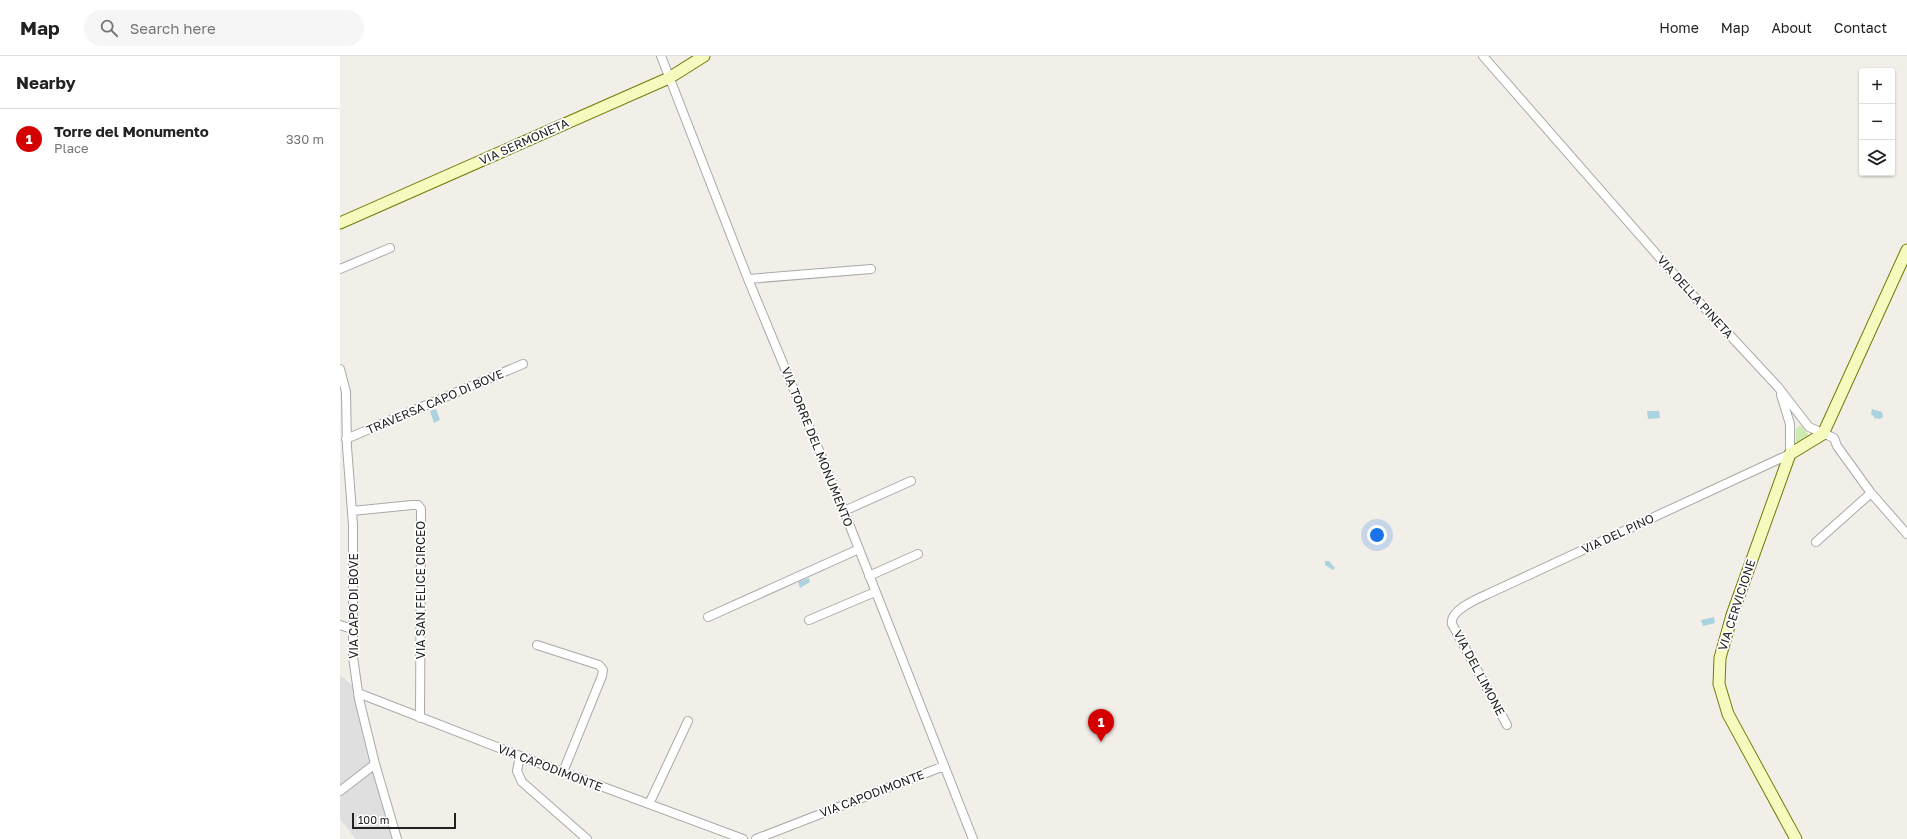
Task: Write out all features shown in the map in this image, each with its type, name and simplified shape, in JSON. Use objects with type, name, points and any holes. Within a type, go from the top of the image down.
[{"type":"street","name":"VIA TORRE DEL MONUMENTO","points":[[661,56],[748,279],[844,511],[973,839]]},
{"type":"street","name":"VIA SERMONETA","points":[[340,222],[669,78],[704,56]]},
{"type":"street","name":"VIA DELLA PINETA","points":[[1483,56],[1687,289],[1778,387],[1810,427],[1834,438],[1837,446],[1871,493],[1907,534]]},
{"type":"street","points":[[340,270],[390,248]]},
{"type":"street","points":[[1790,454],[1823,434],[1907,250]]},
{"type":"street","points":[[748,279],[871,269]]},
{"type":"street","name":"TRAVERSA CAPO DI BOVE","points":[[346,439],[523,364]]},
{"type":"street","name":"VIA CAPO DI BOVE","points":[[340,369],[346,392],[346,439],[352,511],[354,582],[352,651],[358,693],[374,764],[397,839]]},
{"type":"street","name":"VIA CERVICIONE","points":[[1778,387],[1789,420],[1790,454],[1729,624],[1720,658],[1718,675],[1728,714],[1796,839]]},
{"type":"street","name":"VIA DEL PINO","points":[[1452,620],[1454,614],[1482,597],[1790,454]]},
{"type":"street","points":[[844,511],[911,481]]},
{"type":"street","points":[[1816,542],[1871,493]]},
{"type":"street","name":"VIA SAN FELICE CIRCEO","points":[[352,511],[412,505],[418,505],[421,509],[420,718]]},
{"type":"street","points":[[708,617],[859,549]]},
{"type":"street","points":[[869,576],[918,554]]},
{"type":"street","points":[[809,620],[876,592]]},
{"type":"street","name":"VIA DEL LIMONE","points":[[1452,620],[1507,725]]},
{"type":"street","points":[[340,625],[352,629]]},
{"type":"street","points":[[537,645],[599,665],[603,670],[602,676],[563,772]]},
{"type":"street","name":"VIA CAPODIMONTE","points":[[358,693],[520,756],[743,839]]},
{"type":"street","points":[[649,804],[688,721]]},
{"type":"street","points":[[520,756],[518,771],[522,782],[587,839]]},
{"type":"street","points":[[340,791],[374,764]]},
{"type":"street","name":"VIA CAPODIMONTE","points":[[756,839],[944,766]]},
{"type":"shaded area","points":[[340,675],[352,685],[393,839],[356,839],[340,819]]},
{"type":"green space","points":[[1800,425],[1808,434],[1808,438],[1796,445],[1796,429]]},
{"type":"water","points":[[436,409],[440,420],[434,423],[430,411]]},
{"type":"water","points":[[1872,409],[1882,412],[1883,417],[1880,419],[1875,418],[1871,414]]},
{"type":"water","points":[[1647,411],[1659,411],[1660,418],[1648,419]]},
{"type":"water","points":[[1325,561],[1329,561],[1335,568],[1333,570],[1325,565]]},
{"type":"water","points":[[809,578],[810,582],[800,588],[798,582]]},
{"type":"water","points":[[1714,617],[1715,623],[1703,626],[1701,620]]},
{"type":"place","name":"Torre del Monumento","points":[[1101,742]]}]
